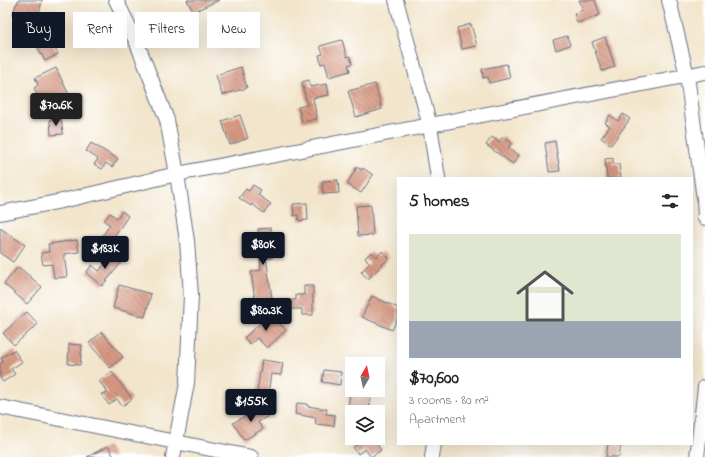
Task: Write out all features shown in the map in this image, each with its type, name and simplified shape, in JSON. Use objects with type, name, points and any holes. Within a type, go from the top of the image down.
[{"type":"street","points":[[116,0],[137,43],[167,120],[187,240],[191,295],[187,383],[173,457]]},
{"type":"street","points":[[396,0],[430,126],[438,177]]},
{"type":"street","points":[[669,0],[687,76],[704,199],[705,218]]},
{"type":"street","points":[[0,213],[62,201],[177,174],[705,72]]},
{"type":"street","points":[[697,457],[705,387]]},
{"type":"street","points":[[0,407],[251,457]]},
{"type":"street","points":[[432,457],[434,445]]},
{"type":"building","points":[[18,0],[42,0],[40,12],[14,12]]},
{"type":"building","points":[[187,0],[219,0],[193,12]]},
{"type":"building","points":[[579,0],[595,0],[600,15],[577,23],[574,13],[583,10]]},
{"type":"building","points":[[471,24],[477,46],[462,49],[457,28]]},
{"type":"building","points":[[567,36],[570,45],[556,50],[553,40]]},
{"type":"building","points":[[605,37],[615,67],[602,71],[592,42]]},
{"type":"building","points":[[342,40],[347,57],[350,56],[352,64],[348,65],[350,71],[329,77],[325,63],[321,64],[319,55],[323,54],[320,46]]},
{"type":"building","points":[[38,48],[54,48],[58,54],[45,61]]},
{"type":"building","points":[[507,64],[510,78],[489,83],[488,77],[483,78],[482,69]]},
{"type":"building","points":[[241,67],[247,88],[222,95],[216,75]]},
{"type":"building","points":[[56,68],[69,95],[47,105],[43,98],[39,100],[34,88],[38,85],[35,78]]},
{"type":"building","points":[[309,80],[310,87],[327,84],[329,95],[313,98],[317,119],[302,122],[298,107],[307,105],[302,82]]},
{"type":"building","points":[[375,84],[382,109],[356,117],[348,91]]},
{"type":"building","points":[[623,114],[630,119],[611,145],[601,138],[610,126],[605,123],[610,115],[618,121]]},
{"type":"building","points":[[240,115],[248,138],[230,145],[222,121]]},
{"type":"building","points":[[61,118],[63,134],[51,135],[50,119]]},
{"type":"building","points":[[492,137],[499,142],[503,137],[512,143],[508,148],[519,155],[513,164],[486,145]]},
{"type":"building","points":[[555,141],[560,171],[549,172],[545,143]]},
{"type":"building","points":[[91,143],[118,159],[112,167],[106,163],[102,169],[94,164],[98,159],[86,151]]},
{"type":"building","points":[[613,158],[613,164],[619,164],[621,177],[607,177],[605,159]]},
{"type":"building","points":[[357,167],[362,170],[363,168],[373,175],[361,193],[347,184]]},
{"type":"building","points":[[338,180],[339,193],[323,194],[322,181]]},
{"type":"building","points":[[253,185],[261,190],[258,195],[271,204],[264,213],[252,204],[251,206],[239,198],[246,189],[249,191]]},
{"type":"building","points":[[307,203],[308,220],[299,221],[298,215],[294,216],[293,204]]},
{"type":"building","points":[[371,205],[373,235],[358,236],[356,206]]},
{"type":"building","points":[[122,211],[128,216],[111,241],[102,236],[110,225],[104,221],[110,213],[117,218]]},
{"type":"building","points":[[0,228],[25,245],[13,262],[0,253]]},
{"type":"building","points":[[271,228],[273,258],[266,258],[272,298],[255,300],[251,272],[261,270],[258,229]]},
{"type":"building","points":[[77,240],[79,252],[64,254],[67,277],[54,278],[52,264],[43,265],[41,253],[49,252],[48,244]]},
{"type":"building","points":[[382,251],[389,258],[368,279],[361,272],[370,263],[365,258],[371,252],[377,257]]},
{"type":"building","points":[[113,254],[122,262],[102,286],[86,273],[92,265],[99,271]]},
{"type":"building","points":[[17,268],[20,268],[42,287],[27,304],[4,284]]},
{"type":"building","points":[[119,285],[151,294],[145,317],[113,308]]},
{"type":"building","points":[[304,286],[313,286],[313,315],[302,315],[302,309],[273,309],[272,300],[296,300],[296,295],[304,295]]},
{"type":"building","points":[[372,296],[397,308],[397,319],[392,330],[362,317]]},
{"type":"building","points":[[27,312],[38,324],[14,345],[3,333]]},
{"type":"building","points":[[270,314],[286,330],[267,348],[257,338],[250,344],[244,338]]},
{"type":"building","points":[[102,332],[123,357],[110,368],[89,343]]},
{"type":"building","points":[[69,344],[82,345],[80,365],[68,364]]},
{"type":"building","points":[[14,350],[22,362],[11,369],[15,374],[3,382],[0,378],[0,364],[3,362],[1,358]]},
{"type":"building","points":[[262,360],[283,363],[281,375],[271,374],[268,394],[257,392]]},
{"type":"building","points":[[324,370],[341,372],[340,385],[322,382]]},
{"type":"building","points":[[112,372],[132,399],[122,406],[117,399],[109,405],[101,394],[108,393],[99,381]]},
{"type":"building","points":[[349,397],[370,397],[370,405],[348,405]]},
{"type":"building","points":[[297,403],[327,409],[326,414],[335,415],[334,426],[315,424],[316,418],[295,414]]},
{"type":"building","points":[[262,406],[268,416],[258,422],[263,429],[244,440],[233,423]]},
{"type":"building","points":[[357,445],[378,445],[381,450],[371,457],[365,449],[358,454],[353,447]]},
{"type":"building","points":[[608,445],[621,445],[619,457],[606,457]]},
{"type":"building","points":[[108,446],[114,457],[87,457]]}]
